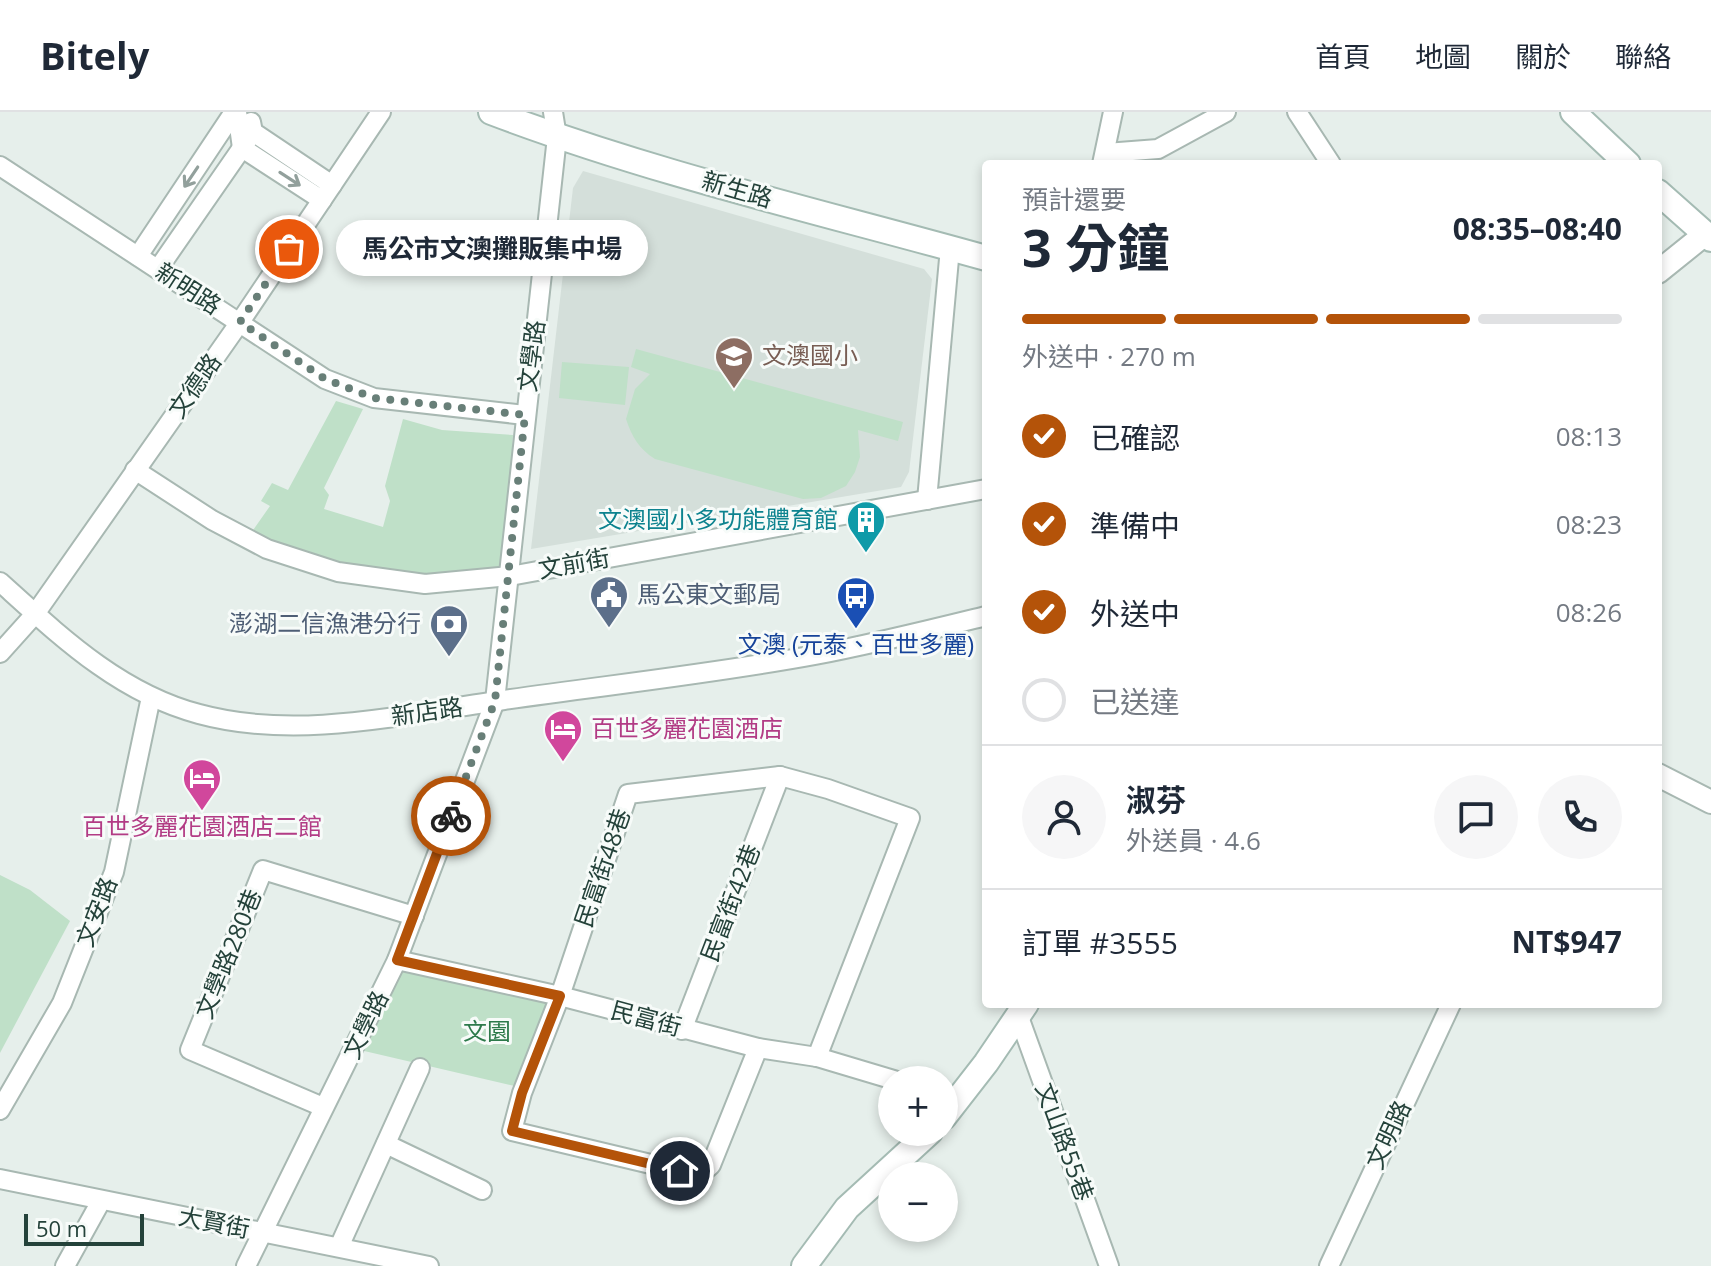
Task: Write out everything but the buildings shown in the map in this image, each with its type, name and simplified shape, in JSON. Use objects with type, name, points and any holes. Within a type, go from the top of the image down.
[{"type":"main road","name":"新生路","points":[[491,112],[557,137],[982,257]]},
{"type":"main road","points":[[1573,112],[1624,160]]},
{"type":"main road","points":[[1662,195],[1709,232]]},
{"type":"main road","points":[[958,1092],[1022,1010]]},
{"type":"main road","points":[[804,1266],[847,1208],[915,1146]]},
{"type":"street","points":[[235,112],[242,148]]},
{"type":"street","points":[[138,256],[235,112]]},
{"type":"street","points":[[249,112],[253,132],[327,192]]},
{"type":"street","name":"文德路","points":[[0,653],[35,614],[240,322],[381,112]]},
{"type":"street","name":"文學路","points":[[246,1266],[397,960],[495,701],[557,137],[553,112]]},
{"type":"street","points":[[1113,112],[1104,159],[1162,157],[1226,112]]},
{"type":"street","points":[[1297,112],[1328,160]]},
{"type":"street","points":[[158,269],[253,132]]},
{"type":"street","points":[[242,148],[327,192]]},
{"type":"street","name":"新明路","points":[[0,166],[325,379],[374,398],[525,415]]},
{"type":"street","points":[[1662,269],[1709,232]]},
{"type":"street","points":[[927,500],[950,248]]},
{"type":"street","name":"文前街","points":[[135,470],[212,520],[267,549],[338,572],[425,584],[510,576],[982,490]]},
{"type":"street","name":"新店路","points":[[0,582],[100,667],[151,697],[199,715],[257,725],[351,722],[801,657],[862,646],[982,617]]},
{"type":"street","name":"文安路","points":[[0,1110],[62,1003],[114,872],[151,697]]},
{"type":"street","points":[[780,776],[910,818],[817,1057]]},
{"type":"street","name":"民富街48巷","points":[[560,996],[628,794],[780,776]]},
{"type":"street","name":"民富街42巷","points":[[682,1030],[780,776]]},
{"type":"street","points":[[1662,777],[1711,802]]},
{"type":"street","name":"文學路280巷","points":[[323,1107],[190,1050],[263,870],[414,916]]},
{"type":"street","name":"民富街","points":[[397,960],[560,996],[758,1048],[817,1057],[878,1075]]},
{"type":"street","points":[[560,996],[522,1093],[512,1131],[680,1171],[702,1173],[711,1165],[758,1048]]},
{"type":"street","name":"文明路","points":[[1329,1266],[1449,1008]]},
{"type":"street","name":"文山路55巷","points":[[1022,1010],[1109,1266]]},
{"type":"street","points":[[339,1247],[420,1068]]},
{"type":"street","points":[[386,1144],[482,1190]]},
{"type":"street","name":"大賢街","points":[[0,1179],[429,1266]]},
{"type":"street","points":[[65,1266],[101,1201]]},
{"type":"shaded area","name":"文澳國小","points":[[583,171],[924,269],[932,279],[909,472],[901,487],[531,549],[573,188]]},
{"type":"green space","points":[[636,349],[903,422],[898,441],[858,430],[860,457],[855,472],[846,486],[821,498],[803,499],[655,459],[637,442],[626,419],[635,389],[650,374],[631,367]]},
{"type":"green space","points":[[562,362],[629,367],[625,405],[559,398]]},
{"type":"green space","points":[[336,401],[363,409],[324,488],[329,495],[324,509],[383,527],[390,501],[385,486],[403,419],[442,430],[513,435],[506,572],[426,579],[339,568],[251,533],[270,506],[261,501],[272,483],[288,490]]},
{"type":"green space","points":[[0,875],[30,890],[70,921],[0,1053]]},
{"type":"green space","name":"文園","points":[[399,965],[553,1000],[519,1087],[360,1050]]},
{"type":"way so far","points":[[289,249],[240,322],[325,379],[374,398],[525,415],[495,701],[451,816]]},
{"type":"place","name":"馬公市文澳攤販集中場","points":[[289,249]]},
{"type":"place","name":"文澳國小","points":[[734,390]]},
{"type":"place","name":"文澳國小多功能體育館","points":[[866,554]]},
{"type":"place","name":"馬公東文郵局","points":[[609,629]]},
{"type":"place","name":"文澳 (元泰、百世多麗)","points":[[856,630]]},
{"type":"place","name":"澎湖二信漁港分行","points":[[449,658]]},
{"type":"place","name":"百世多麗花園酒店","points":[[563,763]]},
{"type":"place","name":"百世多麗花園酒店二館","points":[[202,812]]},
{"type":"route","points":[[451,816],[397,960],[560,996],[522,1093],[512,1131],[680,1171]]}]
